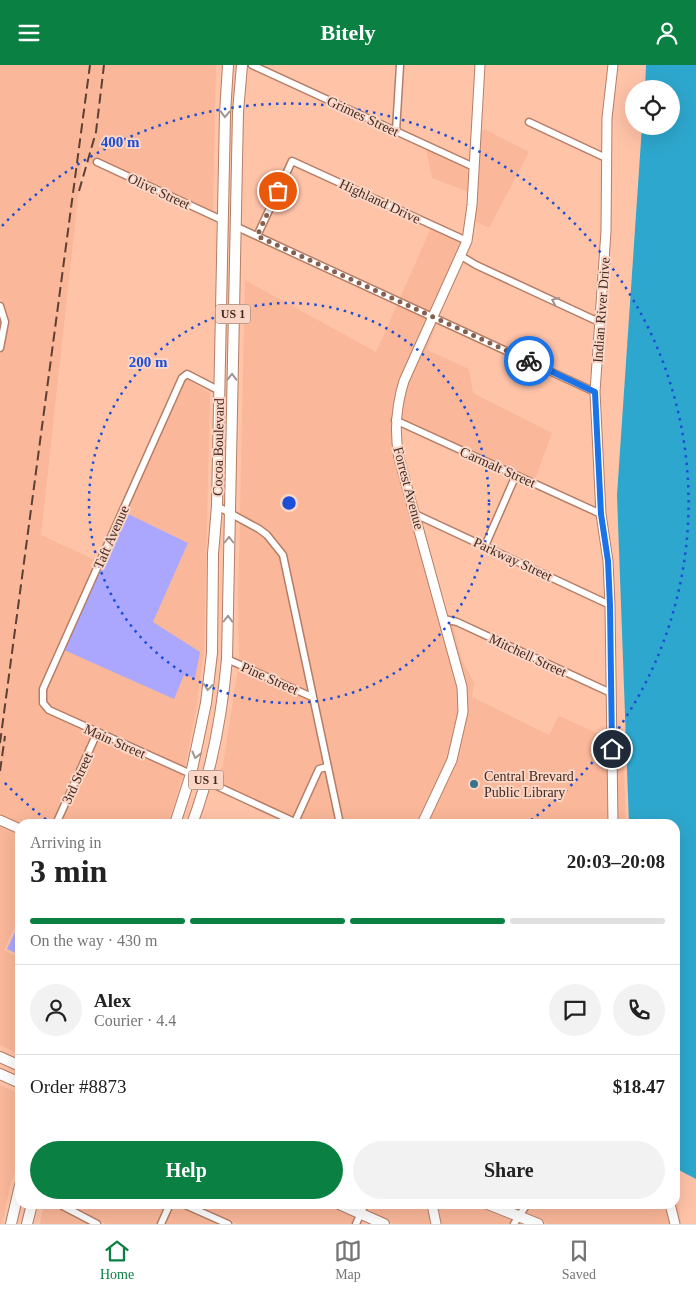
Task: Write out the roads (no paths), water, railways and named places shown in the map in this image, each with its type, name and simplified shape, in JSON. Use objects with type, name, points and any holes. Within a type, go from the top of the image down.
[{"type":"main road","name":"Cocoa Boulevard","points":[[177,819],[191,774],[202,728],[212,653],[213,555],[217,506],[224,143],[228,65]]},
{"type":"main road","name":"Cocoa Boulevard","points":[[194,819],[206,781],[216,736],[227,659],[235,226],[238,112],[242,65]]},
{"type":"main road","points":[[224,143],[230,159],[229,213],[231,222],[235,226]]},
{"type":"main road","points":[[222,220],[230,232],[229,296],[233,319]]},
{"type":"main road","points":[[213,621],[219,645],[227,659]]},
{"type":"main road","points":[[212,653],[220,668],[224,685]]},
{"type":"main road","points":[[0,1057],[15,1064]]},
{"type":"main road","points":[[0,1074],[15,1081]]},
{"type":"main road","points":[[11,1224],[15,1207]]},
{"type":"main road","points":[[27,1224],[31,1209]]},
{"type":"main road","points":[[363,1209],[384,1224]]},
{"type":"main road","points":[[497,1209],[516,1220],[538,1224]]},
{"type":"street","name":"Grimes Street","points":[[252,65],[474,167]]},
{"type":"street","points":[[396,131],[400,65]]},
{"type":"street","name":"Forrest Avenue","points":[[424,819],[452,760],[463,712],[462,687],[399,458],[395,420],[398,400],[404,381],[468,241],[480,65]]},
{"type":"street","name":"Indian River Drive","points":[[613,65],[607,118],[606,231],[595,392],[601,514],[608,561],[610,605],[613,819]]},
{"type":"street","points":[[529,122],[606,158]]},
{"type":"street","name":"Highland Drive","points":[[257,236],[292,161],[468,241]]},
{"type":"street","name":"Olive Street","points":[[97,162],[222,220]]},
{"type":"street","points":[[235,226],[595,392]]},
{"type":"street","points":[[461,256],[476,265],[599,321]]},
{"type":"street","points":[[0,306],[5,322],[0,348]]},
{"type":"street","name":"Taft Avenue","points":[[43,703],[43,689],[182,378],[187,374],[218,390]]},
{"type":"street","name":"Carmalt Street","points":[[395,420],[601,514]]},
{"type":"street","points":[[485,546],[516,475]]},
{"type":"street","points":[[217,506],[267,535],[283,555],[339,819]]},
{"type":"street","name":"Parkway Street","points":[[415,513],[610,605]]},
{"type":"street","name":"Mitchell Street","points":[[444,619],[457,621],[610,693]]},
{"type":"street","name":"Pine Street","points":[[227,659],[312,697]]},
{"type":"street","name":"Main Street","points":[[43,703],[49,710],[191,774]]},
{"type":"street","name":"3rd Street","points":[[58,819],[98,733]]},
{"type":"street","points":[[298,819],[319,769],[328,767]]},
{"type":"street","points":[[206,781],[287,819]]},
{"type":"street","points":[[0,820],[15,827]]},
{"type":"street","points":[[68,1209],[97,1224]]},
{"type":"street","points":[[161,1224],[168,1209]]},
{"type":"street","points":[[194,1209],[228,1224]]},
{"type":"street","points":[[356,1224],[363,1209]]},
{"type":"street","points":[[433,1209],[436,1224]]},
{"type":"street","points":[[516,1220],[524,1209]]},
{"type":"street","points":[[672,1209],[675,1224]]},
{"type":"water","points":[[646,65],[696,65],[696,1179],[680,1171],[680,819],[629,819],[617,495],[641,135],[680,135],[680,80],[645,80]]},
{"type":"railway","points":[[0,743],[90,65]]},
{"type":"railway","points":[[79,191],[96,132],[104,65]]},
{"type":"railway","points":[[0,771],[5,736]]},
{"type":"place","name":"Central Brevard Public Library","points":[[474,784]]}]
